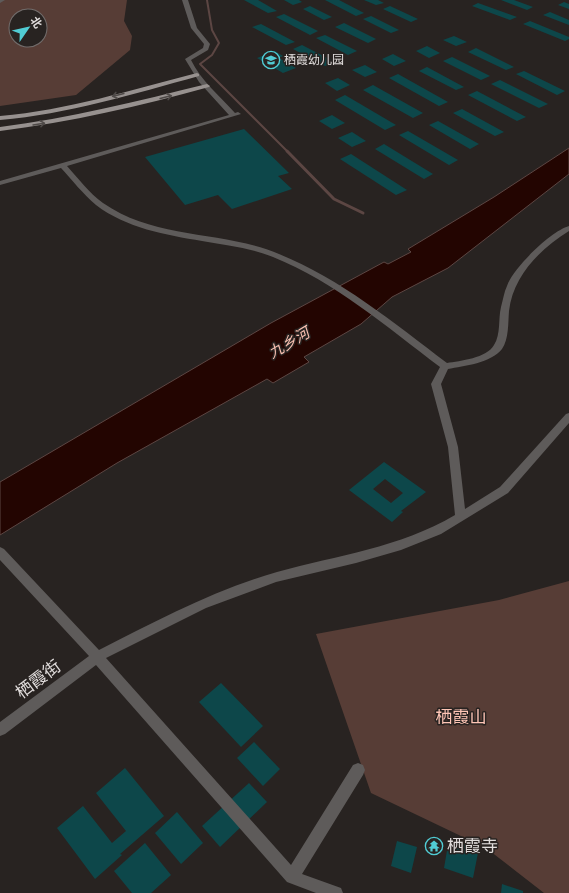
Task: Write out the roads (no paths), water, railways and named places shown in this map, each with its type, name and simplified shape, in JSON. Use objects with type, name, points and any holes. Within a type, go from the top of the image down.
[{"type":"main road","points":[[0,118],[44,112],[84,104],[197,75]]},
{"type":"main road","points":[[0,129],[59,121],[95,114],[207,86]]},
{"type":"street","points":[[0,183],[236,115],[197,75],[188,59],[206,49],[207,44],[194,28],[185,0]]},
{"type":"street","points":[[62,165],[80,186],[100,204],[133,222],[166,233],[233,244],[274,255],[307,269],[393,327],[445,366],[472,362],[486,356],[498,348],[503,333],[505,309],[511,285],[531,258],[549,240],[569,228]]},
{"type":"street","points":[[445,366],[436,384],[453,447],[461,517]]},
{"type":"street","name":"栖霞街","points":[[0,730],[97,657],[202,604],[276,577],[401,546],[437,531],[504,490],[569,417]]},
{"type":"street","points":[[0,552],[11,566],[97,657],[292,877],[336,893]]},
{"type":"street","points":[[292,877],[358,770]]},
{"type":"water","name":"九乡河","points":[[569,148],[569,174],[448,268],[392,297],[361,324],[304,357],[309,362],[273,383],[267,379],[117,463],[0,535],[0,482],[271,323],[384,262],[388,264],[411,252],[408,249],[494,197]]},
{"type":"waterway","points":[[207,0],[212,30],[219,43],[212,55],[200,64],[287,151]]},
{"type":"waterway","points":[[287,151],[334,199],[363,213]]},
{"type":"place","name":"栖霞幼儿园","points":[[271,60]]},
{"type":"place","name":"栖霞寺","points":[[434,846]]},
{"type":"park label","name":"栖霞山","points":[[461,717]]}]
